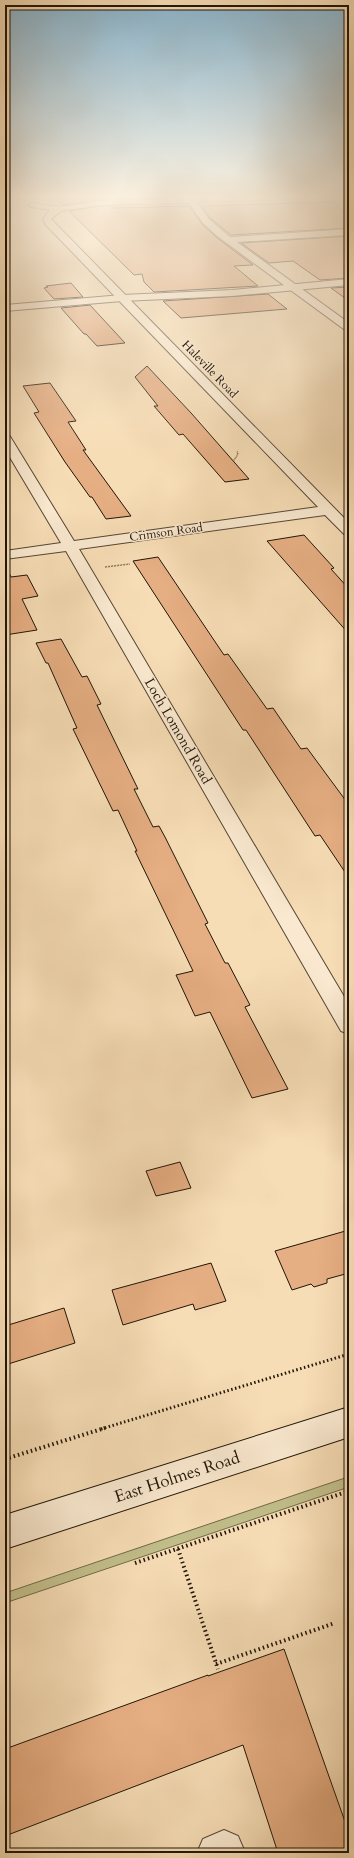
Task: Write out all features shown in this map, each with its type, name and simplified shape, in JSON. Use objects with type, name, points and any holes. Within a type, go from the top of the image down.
[{"type":"street","name":"Haleville Road","points":[[108,284],[349,531]]},
{"type":"street","points":[[289,284],[349,328]]},
{"type":"street","points":[[5,308],[122,298],[226,293],[330,284]]},
{"type":"street","name":"Loch Lomond Road","points":[[5,438],[70,546],[349,1025]]},
{"type":"street","name":"Crimson Road","points":[[5,555],[328,510]]},
{"type":"street","name":"East Holmes Road","points":[[5,1532],[349,1422]]},
{"type":"path","points":[[234,460],[238,454],[237,451]]},
{"type":"path","points":[[5,1460],[127,1420],[349,1354]]},
{"type":"path","points":[[135,1563],[349,1490]]},
{"type":"path","points":[[178,1549],[218,1669]]},
{"type":"path","points":[[216,1664],[335,1623]]},
{"type":"shaded area","points":[[348,1477],[349,1487],[5,1603],[5,1593]]},
{"type":"building","points":[[72,284],[83,297],[54,299],[44,288],[48,287],[46,286]]},
{"type":"building","points":[[146,284],[255,284],[258,286],[154,292]]},
{"type":"building","points":[[349,287],[349,301],[331,288]]},
{"type":"building","points":[[268,294],[287,309],[181,318],[163,301]]},
{"type":"building","points":[[90,305],[125,343],[97,346],[61,308]]},
{"type":"building","points":[[147,366],[192,414],[249,479],[225,482],[183,434],[179,435],[154,406],[158,406],[135,377]]},
{"type":"building","points":[[50,383],[76,421],[68,422],[86,450],[83,450],[131,516],[106,519],[92,497],[90,497],[65,462],[34,413],[39,412],[23,386]]},
{"type":"building","points":[[304,535],[334,568],[331,569],[349,589],[349,634],[267,541]]},
{"type":"building","points":[[158,557],[224,655],[228,654],[267,709],[273,708],[301,749],[307,748],[349,805],[349,878],[320,835],[315,836],[246,730],[243,730],[133,561]]},
{"type":"building","points":[[5,565],[11,577],[27,575],[38,596],[22,599],[37,630],[5,635]]},
{"type":"building","points":[[61,639],[82,677],[87,676],[101,704],[97,705],[138,789],[134,789],[153,827],[159,826],[165,837],[208,923],[205,924],[225,963],[228,963],[250,1005],[245,1007],[288,1089],[252,1098],[210,1012],[195,1016],[176,975],[193,971],[135,851],[137,851],[118,810],[113,811],[73,729],[77,728],[48,663],[46,663],[36,643]]},
{"type":"building","points":[[180,1162],[191,1188],[156,1196],[146,1171]]},
{"type":"building","points":[[349,1230],[349,1273],[327,1279],[327,1283],[314,1287],[311,1284],[292,1290],[275,1251]]},
{"type":"building","points":[[211,1263],[226,1301],[195,1310],[193,1304],[123,1325],[112,1290]]},
{"type":"building","points":[[64,1308],[75,1343],[5,1365],[5,1326]]},
{"type":"building","points":[[284,1649],[349,1833],[349,1853],[278,1853],[243,1745],[5,1836],[5,1749]]}]
